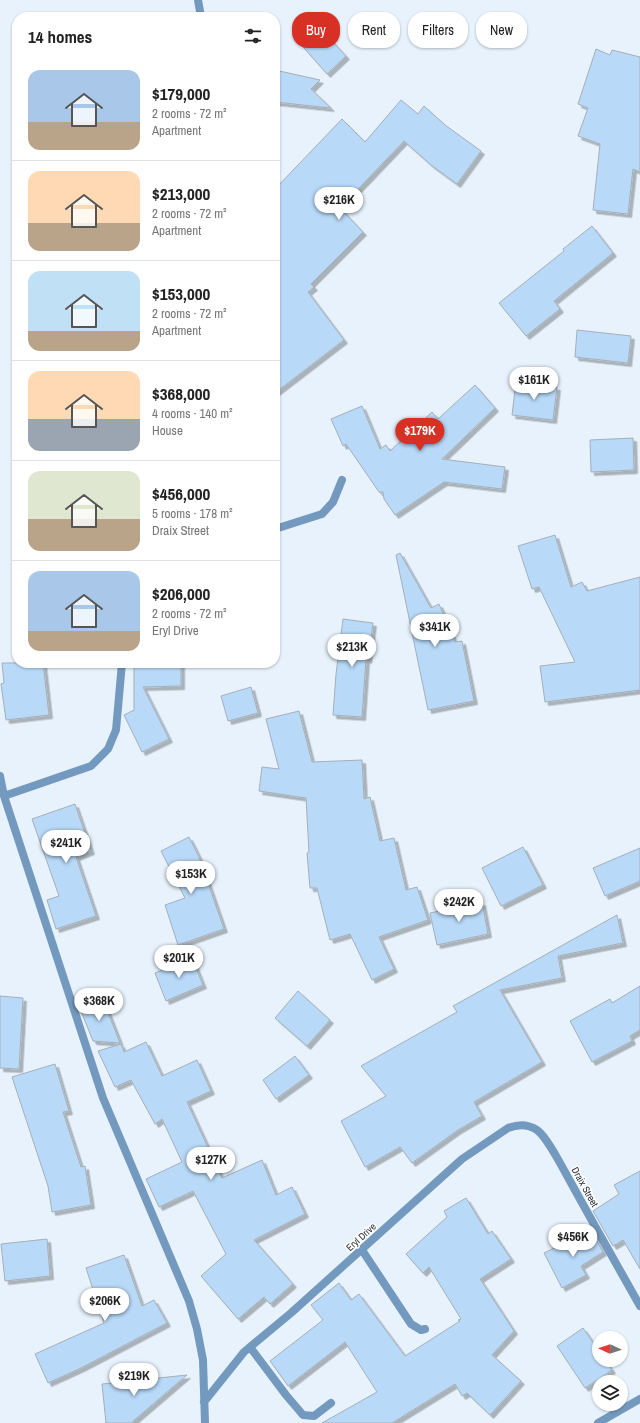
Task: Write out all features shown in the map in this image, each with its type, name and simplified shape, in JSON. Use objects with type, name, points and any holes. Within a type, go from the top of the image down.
[{"type":"street","points":[[198,0],[200,12]]},
{"type":"street","points":[[280,527],[322,514],[333,502],[342,480]]},
{"type":"street","points":[[4,796],[91,766],[108,749],[116,730],[122,668]]},
{"type":"street","points":[[0,776],[4,796],[103,1098],[189,1301],[204,1360],[205,1423]]},
{"type":"street","name":"Eryl Drive","points":[[204,1402],[244,1352],[291,1314],[462,1159],[508,1128],[516,1125],[523,1124],[538,1131],[546,1141]]},
{"type":"street","name":"Draix Street","points":[[546,1141],[640,1306]]},
{"type":"street","points":[[362,1250],[411,1324],[421,1330],[425,1329]]},
{"type":"street","points":[[250,1347],[286,1396],[303,1415],[314,1416],[331,1403]]},
{"type":"street","points":[[598,1423],[640,1399]]},
{"type":"building","points":[[304,48],[338,48],[346,56],[327,74]]},
{"type":"building","points":[[596,49],[610,55],[612,50],[640,57],[640,172],[633,169],[628,214],[593,210],[600,144],[578,136],[588,108],[578,104]]},
{"type":"building","points":[[280,71],[320,80],[311,89],[331,108],[280,103]]},
{"type":"building","points":[[401,100],[418,114],[424,106],[445,125],[481,151],[457,184],[431,165],[404,141],[340,208],[363,232],[311,284],[314,287],[308,292],[344,340],[280,389],[280,184],[342,119],[365,142]]},
{"type":"building","points":[[592,226],[613,253],[554,301],[560,309],[526,336],[499,303],[564,251],[563,249]]},
{"type":"building","points":[[577,330],[631,336],[628,363],[575,357]]},
{"type":"building","points":[[516,382],[557,387],[553,420],[512,415]]},
{"type":"building","points":[[475,385],[495,408],[442,459],[505,467],[502,489],[444,482],[395,515],[384,499],[383,492],[379,492],[346,444],[343,446],[331,419],[362,406],[380,449],[386,445],[390,451],[432,412],[438,419]]},
{"type":"building","points":[[633,438],[634,470],[591,472],[590,440]]},
{"type":"building","points":[[555,535],[571,587],[582,582],[587,591],[640,577],[640,690],[545,702],[540,666],[575,662],[539,587],[532,589],[518,546]]},
{"type":"building","points":[[400,553],[431,608],[439,604],[455,642],[462,641],[474,701],[428,710],[396,555]]},
{"type":"building","points":[[343,619],[373,623],[368,660],[366,659],[362,717],[333,715],[336,674]]},
{"type":"building","points":[[2,663],[12,663],[12,668],[44,668],[49,715],[6,720],[1,684],[4,683]]},
{"type":"building","points":[[134,668],[181,668],[181,686],[143,687],[169,739],[142,752],[124,715],[134,710]]},
{"type":"building","points":[[251,687],[258,713],[228,721],[221,696]]},
{"type":"building","points":[[299,711],[312,762],[362,760],[364,799],[370,797],[380,841],[394,838],[406,890],[417,887],[428,920],[379,937],[394,969],[372,980],[350,934],[330,940],[317,888],[310,888],[307,853],[309,852],[306,798],[259,791],[262,767],[279,769],[266,719]]},
{"type":"building","points":[[75,804],[91,851],[76,857],[96,916],[56,929],[47,900],[59,896],[32,819]]},
{"type":"building","points":[[189,837],[199,857],[224,929],[178,945],[165,905],[185,898],[161,851]]},
{"type":"building","points":[[523,847],[543,885],[501,906],[482,868]]},
{"type":"building","points":[[640,848],[640,881],[605,896],[593,868]]},
{"type":"building","points":[[482,902],[488,934],[437,945],[430,913]]},
{"type":"building","points":[[617,915],[623,943],[558,956],[562,978],[500,990],[542,1062],[474,1102],[482,1116],[458,1130],[412,1163],[400,1147],[365,1167],[341,1121],[386,1096],[361,1066],[457,1012],[453,1006]]},
{"type":"building","points":[[192,958],[203,985],[166,1001],[155,973]]},
{"type":"building","points":[[640,986],[640,1030],[630,1036],[632,1041],[592,1062],[570,1021],[610,999],[612,1003]]},
{"type":"building","points":[[298,991],[330,1020],[307,1046],[275,1018]]},
{"type":"building","points":[[0,996],[23,998],[19,1069],[0,1068]]},
{"type":"building","points":[[102,997],[120,1043],[93,1041],[79,1006]]},
{"type":"building","points":[[146,1042],[162,1076],[197,1060],[211,1091],[187,1102],[222,1178],[262,1160],[276,1195],[292,1187],[305,1214],[254,1240],[293,1284],[270,1304],[264,1297],[238,1319],[201,1276],[226,1254],[193,1191],[159,1207],[146,1179],[182,1162],[162,1119],[155,1124],[131,1080],[115,1087],[98,1051],[121,1044],[124,1052]]},
{"type":"building","points":[[295,1056],[309,1075],[276,1099],[263,1080]]},
{"type":"building","points":[[55,1064],[69,1111],[63,1112],[81,1167],[85,1166],[91,1205],[52,1212],[48,1186],[12,1077]]},
{"type":"building","points":[[640,1171],[640,1269],[623,1240],[613,1246],[593,1211],[619,1194],[614,1185]]},
{"type":"building","points":[[466,1198],[488,1234],[492,1231],[511,1259],[480,1279],[514,1331],[492,1355],[521,1381],[490,1415],[467,1393],[462,1396],[455,1384],[392,1423],[322,1423],[377,1392],[345,1342],[288,1386],[270,1361],[323,1320],[311,1305],[339,1283],[351,1300],[359,1294],[405,1356],[460,1321],[458,1320],[461,1319],[429,1267],[423,1273],[406,1254],[447,1217],[444,1211]]},
{"type":"building","points":[[591,1230],[603,1252],[581,1266],[586,1275],[562,1288],[544,1253]]},
{"type":"building","points":[[47,1239],[50,1276],[5,1281],[1,1244]]},
{"type":"building","points":[[124,1255],[142,1306],[154,1300],[167,1323],[81,1368],[48,1383],[35,1354],[104,1323],[86,1268]]},
{"type":"building","points":[[583,1328],[592,1341],[592,1367],[610,1367],[612,1370],[604,1375],[592,1375],[592,1383],[585,1388],[557,1346]]},
{"type":"building","points":[[187,1375],[131,1423],[106,1423],[102,1384]]}]
